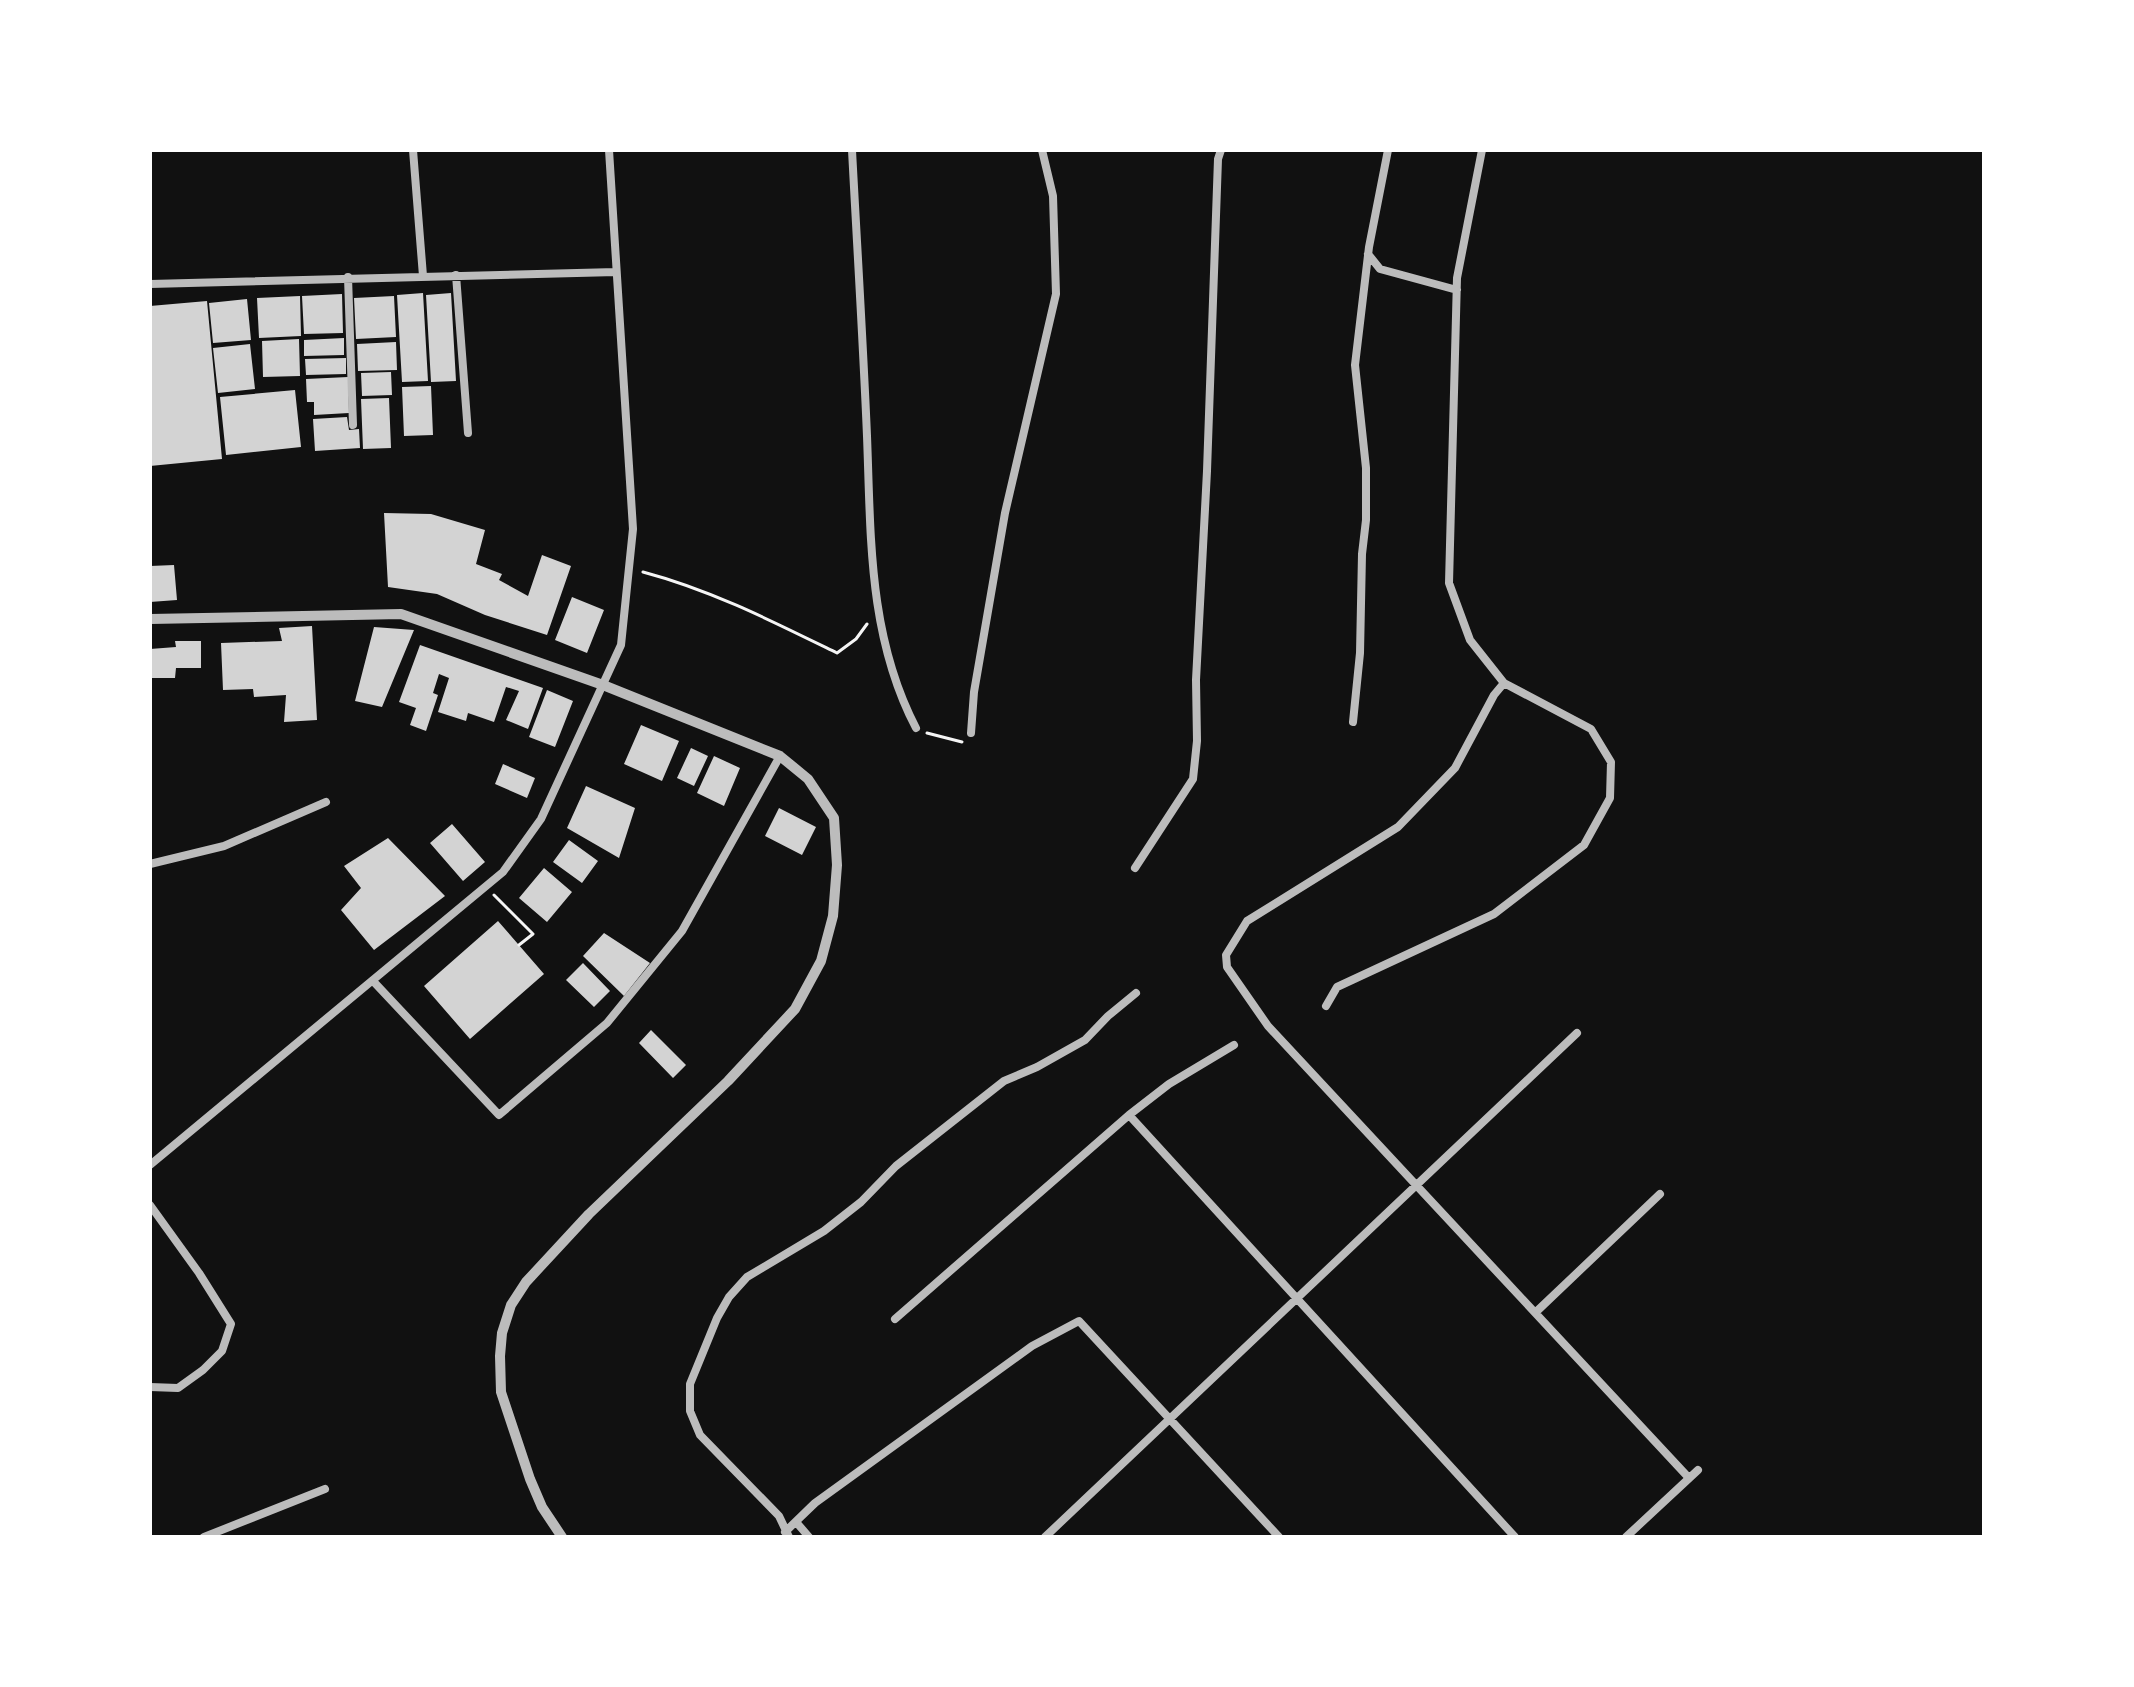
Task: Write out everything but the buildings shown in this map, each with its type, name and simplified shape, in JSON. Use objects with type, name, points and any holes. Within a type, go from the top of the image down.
[{"type":"street","points":[[413,150],[423,276]]},
{"type":"street","points":[[150,1165],[503,872],[541,819],[603,685],[621,645],[633,529],[609,150]]},
{"type":"street","points":[[852,150],[868,512],[876,611],[893,672],[916,728]]},
{"type":"street","points":[[971,733],[974,692],[1005,513],[1056,294],[1053,196],[1042,150]]},
{"type":"street","points":[[1135,868],[1193,779],[1197,741],[1196,680],[1207,471],[1213,254],[1221,150]]},
{"type":"street","points":[[1353,722],[1360,653],[1362,554],[1366,520],[1366,468],[1355,365],[1368,254],[1388,150]]},
{"type":"street","points":[[1326,1006],[1337,987],[1494,914],[1584,845],[1610,798],[1611,762],[1591,729],[1504,683],[1470,640],[1449,583],[1457,290],[1482,150]]},
{"type":"street","points":[[1368,254],[1380,269],[1457,290]]},
{"type":"street","points":[[150,284],[616,272]]},
{"type":"street","points":[[456,275],[468,433]]},
{"type":"street","points":[[348,277],[353,425]]},
{"type":"street","points":[[150,619],[401,614],[603,685],[780,756],[808,779],[834,818],[837,865],[833,916],[821,961],[795,1009],[728,1081],[589,1214],[526,1282],[511,1305],[502,1333],[501,1392],[542,1507],[562,1537]]},
{"type":"street","points":[[1504,683],[1494,695],[1455,768],[1398,827],[1247,921],[1226,955],[1227,967],[1268,1026],[1689,1478]]},
{"type":"street","points":[[373,981],[499,1115],[607,1023],[682,931],[780,756]]},
{"type":"street","points":[[150,864],[224,846],[326,802]]},
{"type":"street","points":[[787,1535],[779,1516],[700,1435],[690,1411],[690,1384],[729,1297],[747,1277],[824,1231],[861,1202],[896,1166],[1004,1081],[1037,1067],[1085,1040],[1136,993]]},
{"type":"street","points":[[1052,1535],[1577,1033]]},
{"type":"street","points":[[895,1319],[1129,1115],[1169,1084],[1234,1045]]},
{"type":"street","points":[[1129,1115],[1515,1537]]},
{"type":"street","points":[[1536,1312],[1660,1194]]},
{"type":"street","points":[[150,1205],[231,1324],[222,1351],[203,1370],[178,1388],[150,1387]]},
{"type":"street","points":[[787,1535],[815,1503],[1032,1346],[1079,1321],[1279,1537]]},
{"type":"street","points":[[1626,1537],[1698,1470]]},
{"type":"street","points":[[204,1537],[325,1489]]},
{"type":"street","points":[[779,1516],[796,1522],[809,1537]]},
{"type":"path","points":[[629,569],[696,589],[760,615],[837,653],[856,639],[876,611]]},
{"type":"path","points":[[916,728],[955,743],[966,742],[971,733]]},
{"type":"path","points":[[508,907],[533,934],[519,945]]}]
